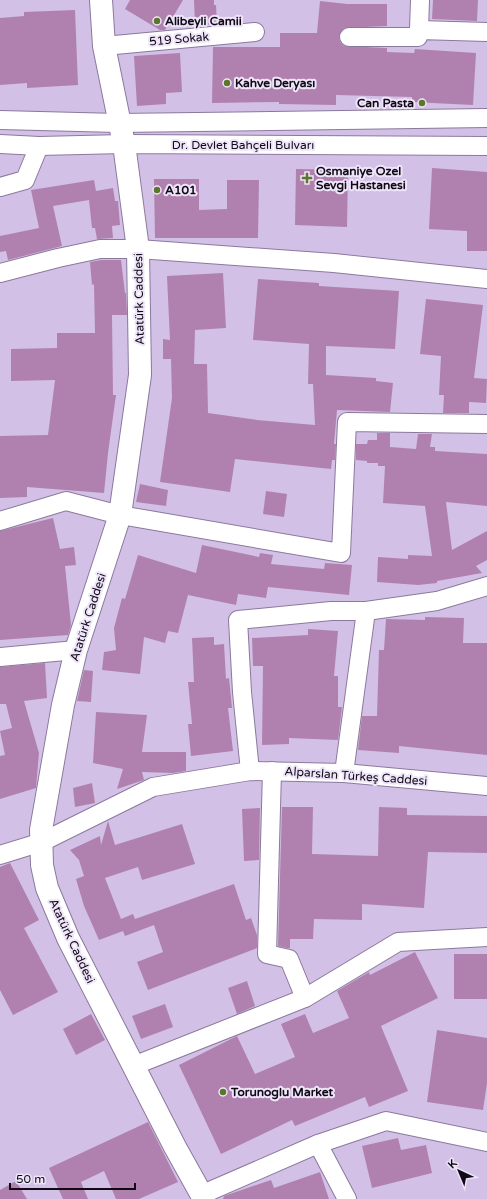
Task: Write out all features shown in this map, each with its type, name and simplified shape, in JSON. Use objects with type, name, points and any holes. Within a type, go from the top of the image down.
[{"type":"street","name":"Atatürk Caddesi","points":[[101,0],[104,46],[118,122],[124,144],[138,249],[140,375],[120,515],[76,650],[63,705],[41,830],[42,865],[47,888],[68,938],[175,1147],[203,1196]]},
{"type":"street","points":[[419,34],[420,0]]},
{"type":"street","name":"519 Sokak","points":[[104,46],[255,32]]},
{"type":"street","points":[[349,37],[487,32]]},
{"type":"street","name":"Dr. Devlet Bahçeli Bulvarı","points":[[0,120],[118,122],[487,118]]},
{"type":"street","name":"Dr. Devlet Bahçeli Bulvarı","points":[[0,144],[39,146],[124,144],[487,146]]},
{"type":"street","points":[[0,187],[25,180],[39,146]]},
{"type":"street","points":[[0,273],[100,249],[138,249],[334,263],[487,280]]},
{"type":"street","points":[[0,522],[66,501],[120,515],[341,553],[347,422],[487,424]]},
{"type":"street","points":[[250,771],[242,692],[238,620],[331,611],[366,611],[437,602],[487,586]]},
{"type":"street","points":[[344,773],[366,611]]},
{"type":"street","points":[[0,657],[76,650]]},
{"type":"street","name":"Alparslan Türkeş Caddesi","points":[[0,855],[42,842],[152,787],[250,771],[344,773],[487,786]]},
{"type":"street","points":[[272,771],[267,954],[289,959],[305,998]]},
{"type":"street","points":[[133,1066],[305,998],[398,942],[487,937]]},
{"type":"street","points":[[203,1196],[318,1144],[386,1121],[487,1142]]},
{"type":"street","points":[[318,1144],[347,1199]]},
{"type":"building","name":"Alibeyli Camii","points":[[130,0],[183,0],[165,30],[160,30],[125,9]]},
{"type":"building","points":[[194,0],[214,0],[214,5],[216,5],[217,24],[195,25]]},
{"type":"building","points":[[433,0],[478,0],[477,21],[432,19]]},
{"type":"building","points":[[320,1],[347,4],[387,4],[387,26],[344,28],[339,37],[340,42],[344,46],[387,48],[387,52],[414,53],[415,49],[476,53],[473,105],[412,102],[412,97],[336,95],[336,105],[279,104],[279,102],[212,103],[213,47],[280,47],[280,33],[317,33]]},
{"type":"building","points":[[75,10],[78,85],[27,88],[27,83],[0,85],[0,18],[24,16],[24,12]]},
{"type":"building","points":[[180,53],[182,92],[166,93],[166,104],[137,106],[134,56]]},
{"type":"building","points":[[432,168],[487,172],[487,251],[467,251],[467,231],[429,229]]},
{"type":"building","points":[[296,169],[348,170],[347,227],[295,225]]},
{"type":"building","points":[[154,179],[199,179],[199,210],[227,209],[227,180],[259,180],[258,238],[155,238]]},
{"type":"building","points":[[94,180],[96,191],[113,188],[115,201],[118,201],[120,225],[112,226],[113,238],[97,239],[95,228],[92,228],[89,200],[53,206],[62,246],[8,260],[6,251],[0,252],[0,236],[39,228],[31,190]]},
{"type":"building","points":[[101,260],[121,260],[126,293],[127,315],[112,315],[113,395],[116,395],[104,493],[27,487],[27,497],[0,498],[0,436],[48,435],[55,380],[11,381],[11,349],[57,348],[57,333],[95,333],[94,284],[92,285],[90,262]]},
{"type":"building","points":[[223,273],[226,328],[195,330],[194,364],[207,364],[208,413],[257,420],[315,425],[313,384],[308,384],[309,344],[253,340],[258,279],[319,283],[319,286],[399,291],[395,349],[326,346],[326,375],[376,378],[376,381],[393,383],[390,412],[337,410],[334,444],[336,444],[335,460],[332,460],[331,469],[235,459],[230,492],[160,482],[172,398],[171,359],[163,359],[163,339],[170,340],[167,276]]},
{"type":"building","points":[[426,299],[483,305],[474,378],[487,379],[486,403],[469,402],[469,413],[443,413],[444,395],[439,395],[441,356],[420,354]]},
{"type":"building","points":[[377,433],[390,433],[390,447],[416,449],[418,434],[432,434],[430,447],[435,447],[435,451],[487,454],[487,506],[446,502],[452,550],[487,531],[487,560],[476,566],[482,573],[437,581],[437,583],[418,585],[377,582],[378,557],[408,559],[408,555],[432,556],[425,506],[383,503],[385,466],[378,466],[378,463],[367,463],[367,461],[356,460],[356,444],[367,444],[368,440],[377,440]]},
{"type":"building","points":[[140,484],[168,490],[166,506],[136,502]]},
{"type":"building","points":[[266,491],[287,494],[284,517],[263,514]]},
{"type":"building","points":[[53,518],[60,549],[74,547],[76,565],[65,566],[71,625],[68,635],[0,640],[0,531]]},
{"type":"building","points":[[202,545],[259,557],[260,553],[273,555],[271,564],[324,569],[325,563],[352,565],[349,595],[268,587],[266,598],[238,594],[236,605],[188,595],[178,633],[168,631],[165,643],[144,637],[140,674],[102,670],[104,652],[116,650],[114,628],[122,598],[125,599],[138,555],[196,573]]},
{"type":"building","points":[[425,617],[464,618],[463,643],[487,643],[487,755],[399,746],[399,753],[358,750],[362,716],[377,716],[379,650],[384,650],[386,619],[425,620]]},
{"type":"building","points":[[308,629],[338,631],[334,676],[338,676],[338,707],[342,707],[338,740],[289,738],[289,744],[262,745],[263,666],[253,666],[252,638],[308,635]]},
{"type":"building","points":[[214,637],[214,645],[224,644],[226,679],[229,678],[232,708],[228,708],[233,751],[191,756],[188,724],[192,724],[188,682],[194,682],[192,638]]},
{"type":"building","points":[[45,663],[47,698],[24,701],[39,753],[36,788],[0,799],[0,756],[5,755],[0,731],[12,728],[6,704],[0,704],[0,667]]},
{"type":"building","points":[[84,670],[93,671],[91,702],[77,701]]},
{"type":"building","points":[[96,712],[147,715],[142,752],[186,752],[186,771],[173,773],[142,772],[144,780],[117,789],[123,769],[93,763]]},
{"type":"building","points":[[92,783],[95,803],[75,807],[73,788]]},
{"type":"building","points":[[282,807],[313,807],[312,854],[378,856],[379,807],[407,808],[407,815],[487,816],[487,853],[428,852],[424,908],[362,904],[362,920],[314,919],[313,939],[290,939],[290,948],[278,946]]},
{"type":"building","points":[[260,808],[259,860],[244,861],[242,809]]},
{"type":"building","points":[[108,821],[115,845],[182,824],[195,864],[142,880],[138,867],[105,878],[121,919],[133,914],[135,919],[234,884],[246,920],[251,918],[257,935],[257,948],[148,990],[137,962],[163,952],[154,925],[125,936],[123,931],[99,940],[84,906],[76,879],[84,876],[79,860],[70,850],[100,836],[101,845]]},
{"type":"building","points":[[10,863],[39,920],[24,928],[58,992],[13,1015],[0,990],[0,867]]},
{"type":"building","points":[[415,952],[438,998],[381,1026],[408,1091],[369,1107],[365,1097],[295,1126],[292,1120],[221,1154],[179,1065],[237,1036],[255,1074],[295,1057],[281,1024],[305,1014],[313,1033],[349,1018],[337,991],[369,972],[370,975]]},
{"type":"building","points":[[454,954],[487,954],[487,999],[454,999]]},
{"type":"building","points":[[247,981],[255,1006],[237,1014],[228,988]]},
{"type":"building","points":[[165,1004],[173,1027],[141,1039],[132,1016]]},
{"type":"building","points":[[91,1014],[105,1040],[76,1055],[63,1029]]},
{"type":"building","points":[[437,1030],[487,1038],[487,1083],[483,1110],[427,1102]]},
{"type":"building","points":[[148,1122],[178,1182],[139,1199],[116,1199],[104,1171],[81,1182],[88,1199],[63,1199],[49,1168]]},
{"type":"building","points":[[398,1138],[401,1150],[426,1145],[432,1173],[372,1188],[362,1146]]},
{"type":"building","points":[[320,1172],[329,1199],[223,1199],[224,1196],[271,1180],[274,1188]]},
{"type":"building","points":[[16,1181],[27,1199],[0,1199],[0,1190]]},
{"type":"place","name":"Alibeyli Camii","points":[[157,21]]},
{"type":"place","name":"Kahve Deryası","points":[[227,83]]},
{"type":"place","name":"Can Pasta","points":[[422,103]]},
{"type":"place","name":"Osmaniye Ozel Sevgi Hastanesi","points":[[307,178]]},
{"type":"place","name":"A101","points":[[157,190]]},
{"type":"place","name":"Torunoglu Market","points":[[223,1092]]}]
